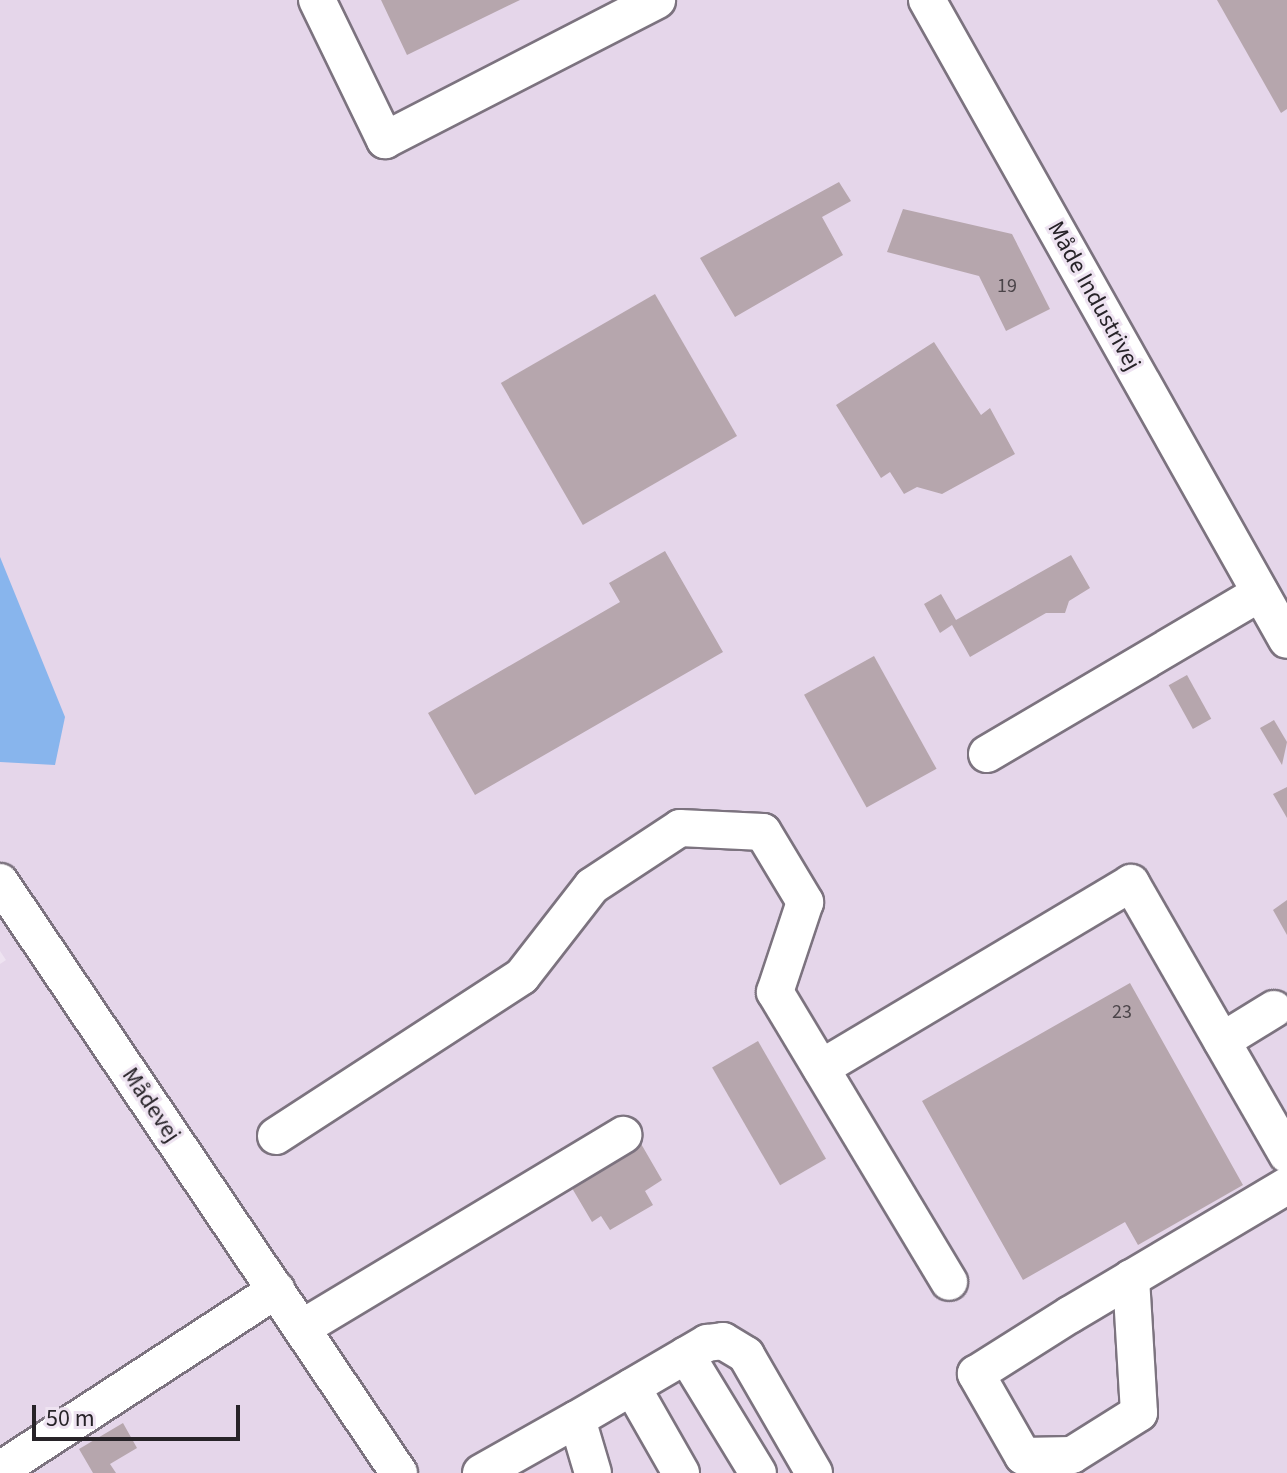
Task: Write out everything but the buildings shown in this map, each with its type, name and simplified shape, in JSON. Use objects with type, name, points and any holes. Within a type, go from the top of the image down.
[{"type":"street","points":[[317,0],[385,140],[657,0]]},
{"type":"street","name":"Måde Industrivej","points":[[927,0],[1287,640]]},
{"type":"street","points":[[987,754],[1260,593]]},
{"type":"street","points":[[276,1136],[522,976],[592,886],[680,828],[763,832],[805,902],[775,992],[949,1282]]},
{"type":"street","name":"Mådevej","points":[[0,882],[399,1473]]},
{"type":"street","points":[[821,1068],[1131,883],[1287,1154]]},
{"type":"street","points":[[1222,1041],[1274,1009]]},
{"type":"street","points":[[302,1328],[623,1135]]},
{"type":"street","points":[[1131,1278],[1139,1413],[1072,1455],[1023,1456],[976,1374],[1131,1278],[1287,1186]]},
{"type":"street","points":[[0,1470],[276,1290]]},
{"type":"street","points":[[481,1473],[707,1343],[736,1344],[814,1473]]},
{"type":"street","points":[[686,1355],[758,1473]]},
{"type":"street","points":[[632,1387],[681,1473]]},
{"type":"street","points":[[577,1419],[593,1473]]},
{"type":"shaded area","points":[[0,0],[1287,0],[1287,1473],[0,1473],[0,964],[6,960],[0,951]]},
{"type":"water","points":[[0,557],[65,717],[55,765],[0,762]]}]
